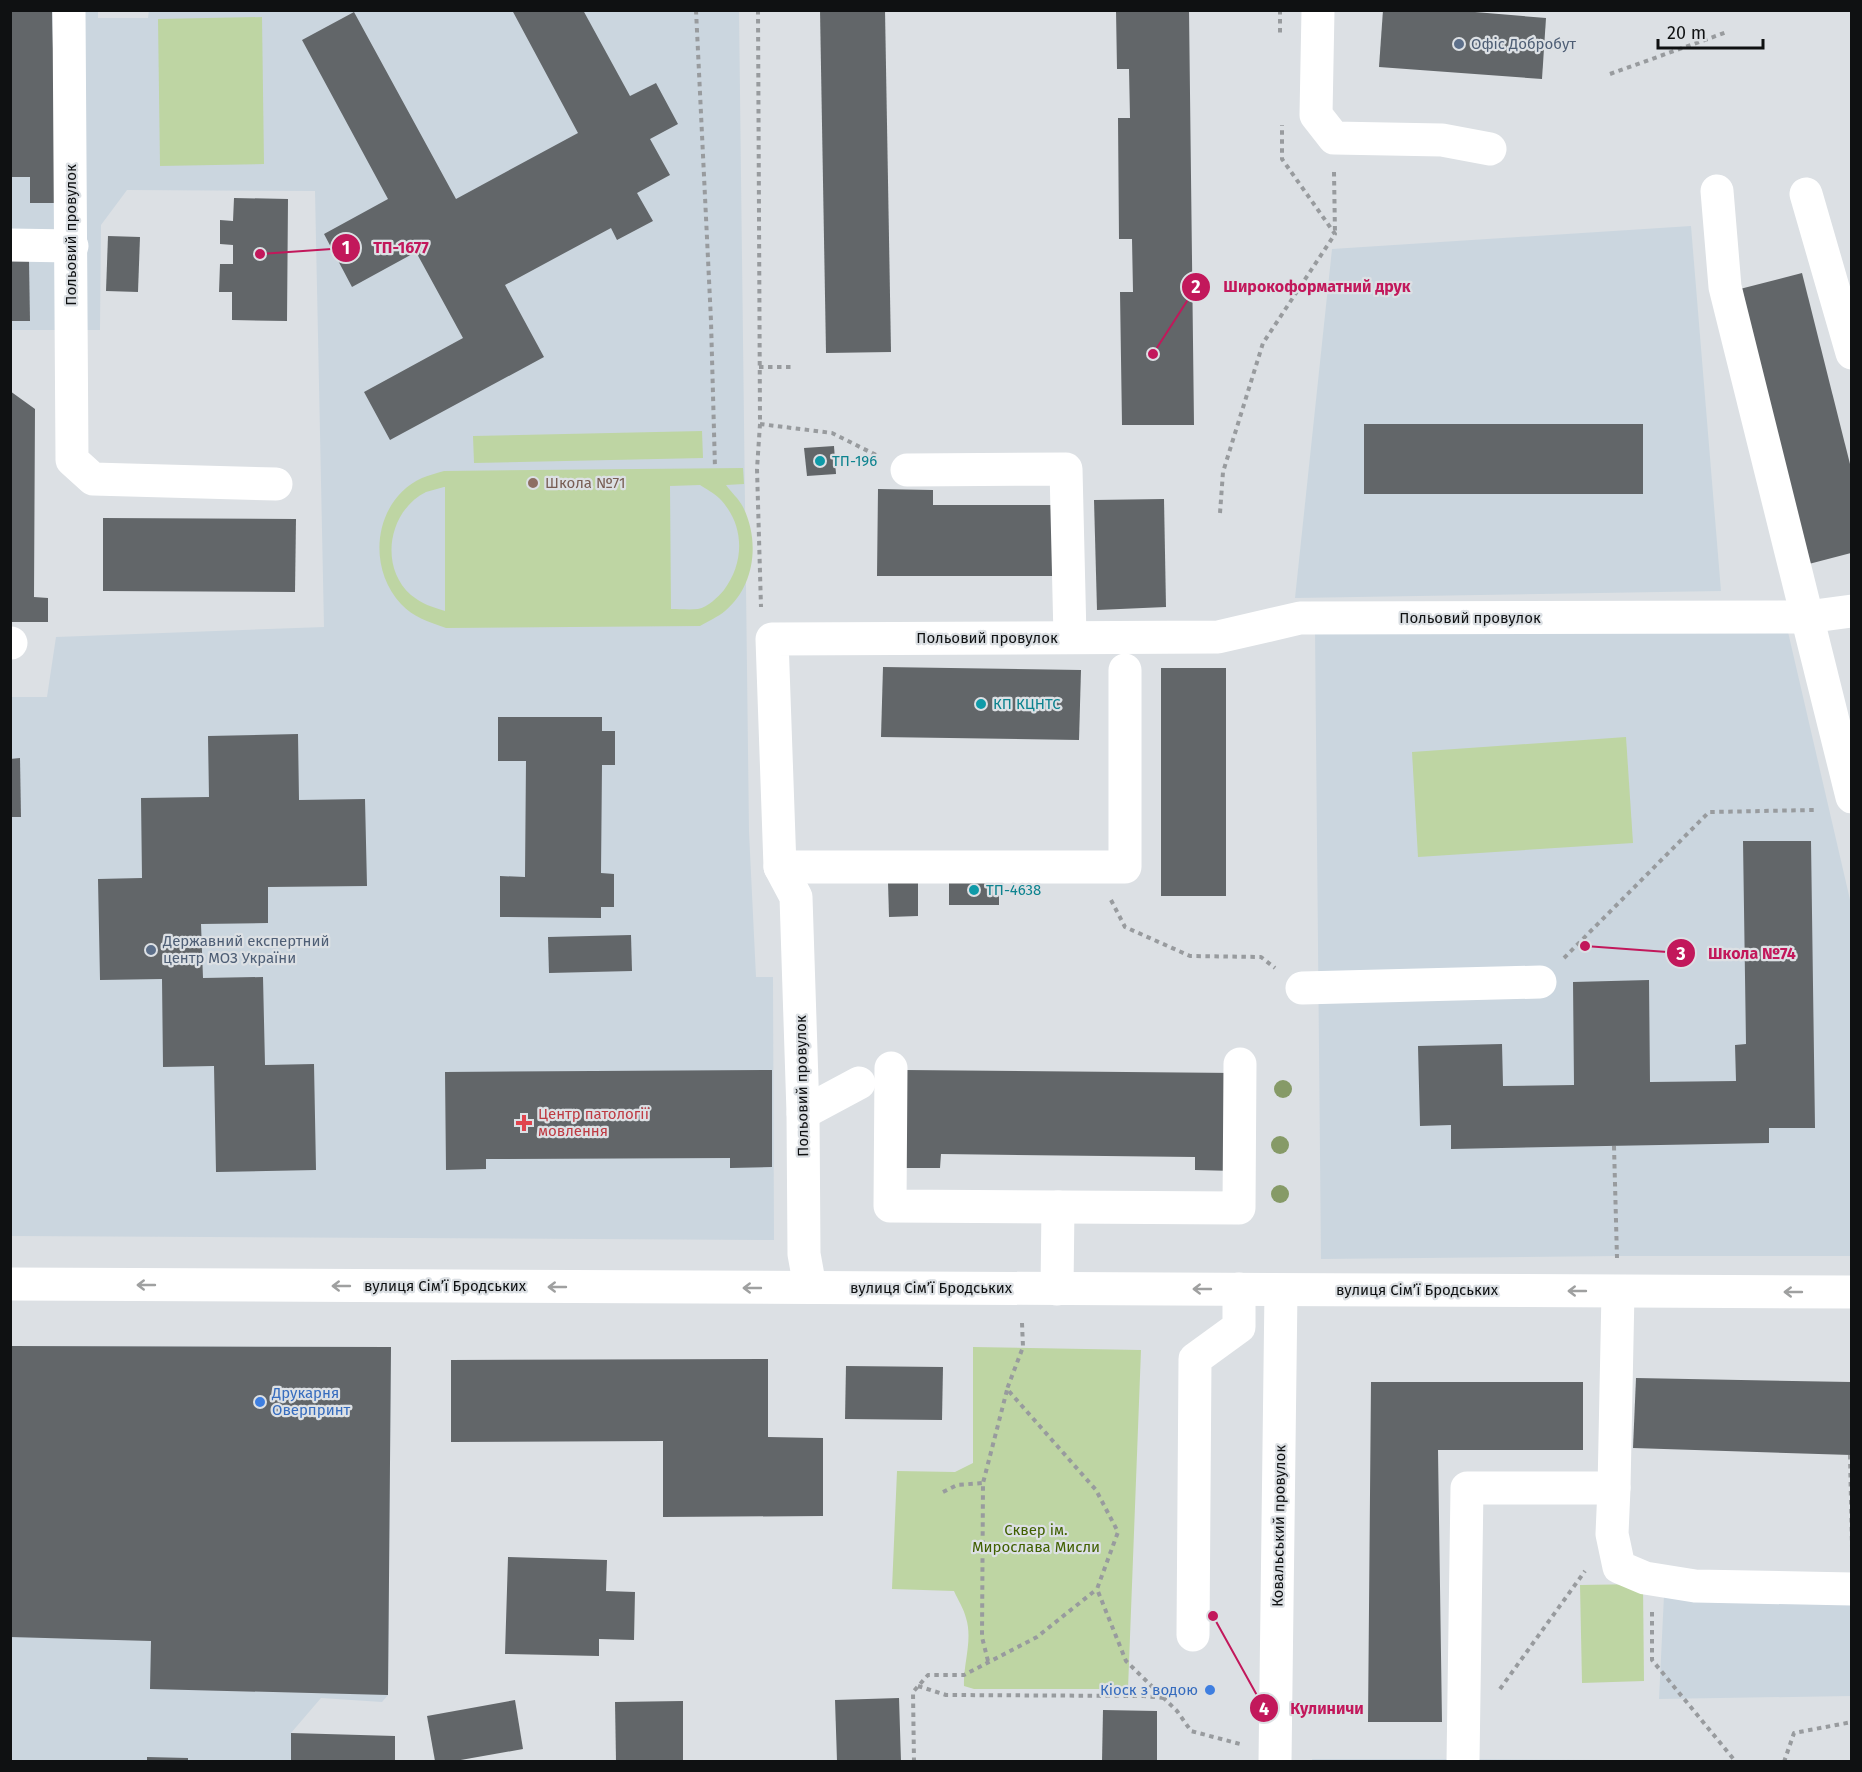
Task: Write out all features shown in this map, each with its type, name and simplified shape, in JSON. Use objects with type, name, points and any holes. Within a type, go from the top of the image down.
[{"type":"street","name":"Польовий провулок","points":[[69,10],[72,460],[93,479],[276,484]]},
{"type":"street","points":[[1318,10],[1316,115],[1334,138],[1442,140],[1490,149]]},
{"type":"street","points":[[1717,190],[1725,287],[1851,797]]},
{"type":"street","points":[[1806,194],[1851,353]]},
{"type":"street","points":[[10,245],[72,246]]},
{"type":"street","points":[[907,470],[1066,470],[1070,637]]},
{"type":"street","name":"Польовий провулок","points":[[810,1287],[804,1254],[803,1113],[796,897],[780,867],[772,639],[1218,637],[1300,618],[1807,617],[1851,611]]},
{"type":"street","points":[[780,867],[1125,867],[1125,670]]},
{"type":"street","points":[[1302,988],[1540,982]]},
{"type":"street","points":[[891,1068],[890,1206],[1239,1208],[1240,1064]]},
{"type":"street","points":[[803,1113],[860,1083]]},
{"type":"street","points":[[1057,1289],[1058,1207]]},
{"type":"street","name":"вулиця Сімʼї Бродських","points":[[10,1284],[1851,1292]]},
{"type":"street","points":[[1193,1635],[1195,1359],[1239,1327],[1239,1289]]},
{"type":"street","name":"Ковальський провулок","points":[[1275,1761],[1281,1290]]},
{"type":"street","points":[[1618,1292],[1612,1534],[1619,1567],[1653,1580],[1695,1586],[1851,1589]]},
{"type":"street","points":[[1463,1761],[1467,1488],[1614,1488]]},
{"type":"path","points":[[696,10],[711,321],[715,468]]},
{"type":"path","points":[[758,10],[760,424],[757,469],[760,564]]},
{"type":"path","points":[[1280,10],[1280,45]]},
{"type":"path","points":[[1610,74],[1727,32]]},
{"type":"path","points":[[1281,114],[1282,159],[1335,234]]},
{"type":"path","points":[[1220,513],[1223,472],[1263,343],[1335,234],[1334,138]]},
{"type":"path","points":[[759,367],[795,367]]},
{"type":"path","points":[[760,424],[832,433],[907,470]]},
{"type":"path","points":[[1540,982],[1709,812],[1815,810]]},
{"type":"path","points":[[1095,867],[1125,927],[1190,956],[1261,957],[1302,988]]},
{"type":"path","points":[[1614,1146],[1618,1292]]},
{"type":"path","points":[[988,1661],[982,1637],[982,1483],[1007,1389],[1023,1347],[1021,1312]]},
{"type":"path","points":[[914,1761],[912,1692],[928,1675],[964,1675],[1037,1637],[1097,1589],[1118,1532],[1096,1490],[1007,1389]]},
{"type":"path","points":[[1850,1455],[1851,1546]]},
{"type":"path","points":[[943,1492],[957,1485],[982,1483]]},
{"type":"path","points":[[1497,1693],[1612,1534]]},
{"type":"path","points":[[1653,1580],[1652,1660],[1736,1761]]},
{"type":"path","points":[[1097,1589],[1126,1662],[1177,1711],[1191,1731],[1240,1744]]},
{"type":"path","points":[[918,1686],[946,1695],[1164,1698]]},
{"type":"path","points":[[1784,1761],[1794,1732],[1851,1722]]},
{"type":"shaded area","points":[[149,10],[739,11],[749,832],[756,977],[773,977],[774,1240],[11,1236],[11,697],[47,697],[56,637],[324,627],[315,191],[127,190],[101,225],[100,330],[11,330],[10,11],[98,11],[98,18],[148,18]]},
{"type":"shaded area","points":[[1691,226],[1721,591],[1295,598],[1332,249]]},
{"type":"shaded area","points":[[1315,631],[1788,632],[1851,904],[1851,1256],[1321,1259]]},
{"type":"shaded area","points":[[11,1346],[391,1347],[388,1695],[382,1702],[321,1698],[291,1733],[291,1761],[11,1762]]},
{"type":"shaded area","points":[[1851,1573],[1851,1696],[1659,1699],[1665,1574]]},
{"type":"shaded area","points":[[1312,1759],[1462,1759],[1784,1761],[1313,1762]]},
{"type":"green space","points":[[262,17],[264,164],[160,166],[158,19]]},
{"type":"green space","points":[[702,431],[703,458],[474,463],[473,436]]},
{"type":"green space","points":[[743,468],[744,484],[726,485],[741,504],[752,534],[752,562],[748,576],[735,601],[722,613],[700,626],[446,628],[416,616],[401,604],[390,589],[383,572],[380,554],[380,535],[385,518],[394,502],[406,488],[422,478],[444,471]],"holes":[[[700,485],[719,498],[728,508],[738,531],[739,555],[731,579],[716,599],[698,609],[671,609],[670,486]],[[445,487],[445,611],[431,607],[411,595],[394,570],[392,540],[396,526],[403,512],[426,492]]]},
{"type":"green space","points":[[1626,737],[1633,843],[1418,857],[1412,752]]},
{"type":"green space","name":"Сквер ім. Мирослава Мисли","points":[[973,1347],[1141,1350],[1128,1689],[974,1689],[964,1686],[969,1635],[964,1611],[954,1591],[892,1589],[897,1471],[955,1472],[973,1463]]},
{"type":"green space","points":[[1643,1584],[1644,1681],[1582,1683],[1580,1585]]},
{"type":"building","points":[[10,10],[52,10],[57,203],[30,203],[30,177],[10,177]]},
{"type":"building","points":[[512,10],[583,10],[630,96],[656,83],[678,124],[650,139],[670,175],[637,193],[653,221],[617,240],[611,228],[505,285],[544,357],[390,440],[364,392],[463,338],[416,252],[352,287],[324,234],[388,199],[302,40],[354,12],[456,199],[578,133]]},
{"type":"building","points":[[820,10],[885,10],[891,352],[826,353]]},
{"type":"building","points":[[1116,10],[1189,10],[1194,425],[1122,425],[1120,292],[1133,292],[1132,239],[1119,239],[1118,118],[1130,118],[1129,69],[1117,69]]},
{"type":"building","points":[[1383,10],[1451,10],[1546,18],[1542,79],[1379,67]]},
{"type":"building","points":[[234,198],[288,199],[287,321],[232,320],[232,292],[219,292],[220,264],[233,264],[233,245],[220,244],[220,220],[233,221]]},
{"type":"building","points":[[108,236],[140,237],[138,292],[106,291]]},
{"type":"building","points":[[10,261],[29,261],[30,321],[10,321]]},
{"type":"building","points":[[1802,273],[1851,468],[1851,553],[1805,565],[1736,290]]},
{"type":"building","points":[[10,391],[35,409],[34,597],[48,598],[48,622],[10,622]]},
{"type":"building","points":[[1364,424],[1643,424],[1643,494],[1364,494]]},
{"type":"building","name":"ТП-196","points":[[834,446],[836,474],[807,476],[804,448]]},
{"type":"building","points":[[878,489],[933,490],[933,505],[1060,505],[1059,576],[877,576]]},
{"type":"building","points":[[1164,499],[1166,607],[1097,610],[1094,500]]},
{"type":"building","points":[[103,518],[296,519],[295,592],[103,591]]},
{"type":"building","name":"КП КЦНТС","points":[[883,667],[1081,670],[1079,740],[881,737]]},
{"type":"building","points":[[1161,668],[1226,668],[1226,896],[1161,896]]},
{"type":"building","points":[[498,717],[602,717],[602,731],[615,731],[615,765],[602,765],[601,873],[614,874],[614,907],[601,907],[601,918],[500,917],[500,876],[525,877],[526,761],[498,761]]},
{"type":"building","name":"Державний експертний центр МОЗ України","points":[[298,734],[299,800],[365,799],[367,886],[268,887],[268,923],[201,924],[203,978],[263,977],[265,1065],[314,1064],[316,1170],[216,1172],[214,1066],[163,1067],[162,979],[100,980],[98,879],[142,878],[141,798],[209,797],[208,736]]},
{"type":"building","points":[[20,758],[21,817],[10,817],[10,759]]},
{"type":"building","points":[[1743,841],[1811,841],[1815,1128],[1769,1128],[1769,1143],[1451,1149],[1451,1125],[1420,1126],[1418,1046],[1502,1044],[1503,1086],[1574,1085],[1573,982],[1649,980],[1650,1082],[1736,1081],[1735,1045],[1746,1044]]},
{"type":"building","name":"ТП-4638","points":[[949,875],[999,875],[999,905],[949,905]]},
{"type":"building","points":[[888,882],[918,882],[918,916],[889,917]]},
{"type":"building","points":[[631,935],[632,971],[549,973],[548,937]]},
{"type":"building","points":[[772,1070],[772,1167],[730,1168],[730,1158],[486,1159],[486,1169],[446,1170],[445,1072]]},
{"type":"building","points":[[905,1070],[1236,1073],[1235,1171],[1195,1170],[1195,1157],[941,1154],[940,1168],[904,1168]]},
{"type":"building","points":[[10,1346],[391,1347],[388,1695],[150,1689],[151,1641],[10,1637]]},
{"type":"building","points":[[768,1359],[768,1437],[823,1438],[823,1516],[663,1517],[663,1441],[451,1442],[451,1360]]},
{"type":"building","points":[[846,1366],[943,1367],[942,1420],[845,1419]]},
{"type":"building","points":[[1636,1378],[1851,1382],[1851,1455],[1633,1448]]},
{"type":"building","points":[[1371,1382],[1583,1382],[1583,1450],[1438,1450],[1442,1722],[1368,1722]]},
{"type":"building","points":[[508,1557],[607,1560],[606,1591],[635,1592],[634,1640],[599,1639],[599,1656],[505,1654]]},
{"type":"building","points":[[899,1698],[901,1761],[837,1761],[835,1700]]},
{"type":"building","points":[[515,1700],[523,1749],[455,1761],[435,1761],[427,1716]]},
{"type":"building","points":[[683,1701],[683,1761],[616,1761],[615,1702]]},
{"type":"building","points":[[1103,1710],[1157,1711],[1157,1761],[1102,1761]]},
{"type":"building","points":[[291,1733],[395,1736],[395,1761],[291,1761]]},
{"type":"building","points":[[147,1757],[188,1758],[188,1761],[147,1761]]},
{"type":"place","name":"Офіс Добробут","points":[[1459,44]]},
{"type":"place","name":"ТП-1677","points":[[260,254]]},
{"type":"place","name":"Широкоформатний друк","points":[[1153,354]]},
{"type":"place","name":"ТП-196","points":[[820,461]]},
{"type":"place","name":"Школа №71","points":[[533,483]]},
{"type":"place","name":"КП КЦНТС","points":[[981,704]]},
{"type":"place","name":"ТП-4638","points":[[974,890]]},
{"type":"place","name":"Школа №74","points":[[1585,946]]},
{"type":"place","name":"Державний експертний центр МОЗ України","points":[[151,950]]},
{"type":"place","name":"Центр патології мовлення","points":[[524,1123]]},
{"type":"place","name":"Друкарня Оверпринт","points":[[260,1402]]},
{"type":"place","name":"Кулиничи","points":[[1213,1616]]},
{"type":"place","name":"Кіоск з водою","points":[[1210,1690]]}]
